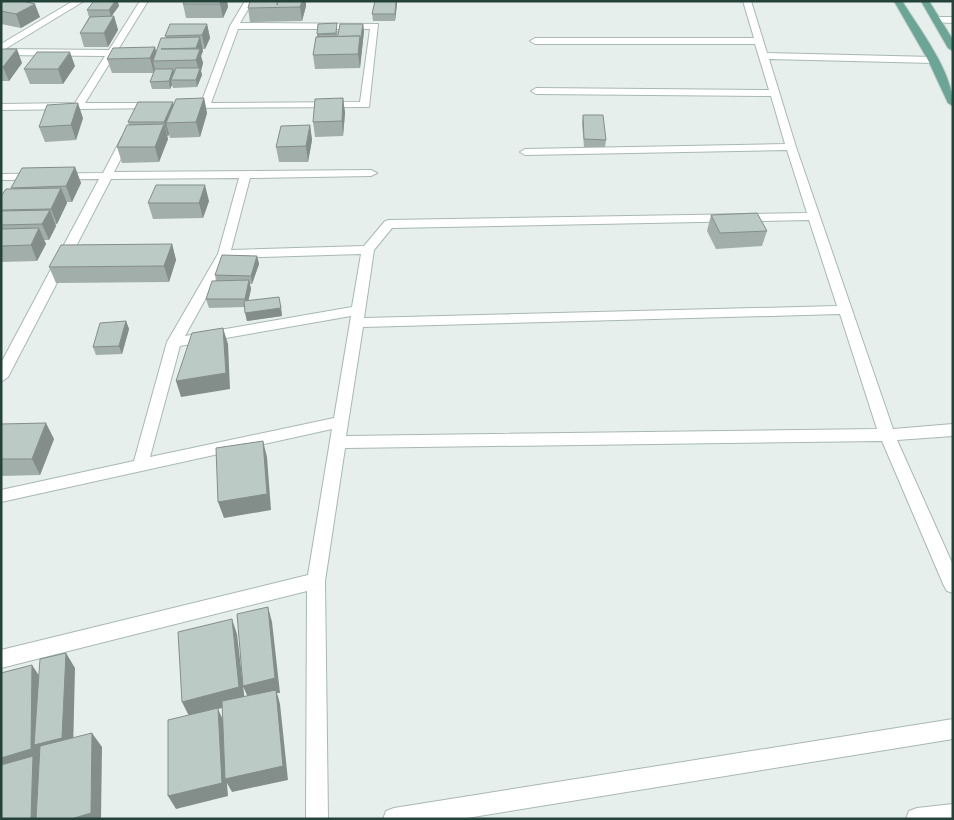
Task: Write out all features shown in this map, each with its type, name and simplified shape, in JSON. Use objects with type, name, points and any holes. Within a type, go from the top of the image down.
[{"type":"main road","points":[[898,1],[933,60],[953,103]]},
{"type":"main road","points":[[925,1],[953,48]]},
{"type":"street","points":[[1,48],[58,12],[80,1]]},
{"type":"street","points":[[78,107],[144,1]]},
{"type":"street","points":[[205,106],[234,26],[249,1]]},
{"type":"street","points":[[748,1],[791,147],[887,434],[953,586]]},
{"type":"street","points":[[936,20],[953,20]]},
{"type":"street","points":[[1,107],[78,107],[138,115],[174,106],[365,105],[375,26],[234,26]]},
{"type":"street","points":[[535,40],[759,41]]},
{"type":"street","points":[[1,52],[113,53]]},
{"type":"street","points":[[764,56],[933,60]]},
{"type":"street","points":[[536,91],[774,92]]},
{"type":"street","points":[[1,377],[110,174],[138,115]]},
{"type":"street","points":[[525,152],[791,147]]},
{"type":"street","points":[[140,467],[174,342],[224,254],[246,173]]},
{"type":"street","points":[[1,177],[110,174],[371,173]]},
{"type":"street","points":[[317,819],[316,581],[368,250],[389,224],[814,216]]},
{"type":"street","points":[[224,254],[368,250]]},
{"type":"street","points":[[174,342],[358,316],[844,310]]},
{"type":"street","points":[[1,496],[341,422]]},
{"type":"street","points":[[338,442],[887,434],[953,430]]},
{"type":"street","points":[[1,659],[316,581]]},
{"type":"street","points":[[394,819],[953,729]]},
{"type":"street","points":[[917,819],[953,815]]},
{"type":"building","points":[[1,1],[23,1],[35,4],[16,14],[1,11]]},
{"type":"building","points":[[94,1],[115,1],[109,10],[87,10]]},
{"type":"building","points":[[185,1],[221,1],[220,4],[183,4]]},
{"type":"building","points":[[250,1],[302,1],[300,7],[248,8]]},
{"type":"building","points":[[375,1],[396,1],[395,14],[372,14]]},
{"type":"building","points":[[114,16],[104,33],[80,33],[90,17]]},
{"type":"building","points":[[337,23],[336,33],[317,34],[318,24]]},
{"type":"building","points":[[170,24],[207,24],[202,35],[165,36]]},
{"type":"building","points":[[340,24],[363,24],[360,43],[360,36],[318,37],[318,35],[338,35]]},
{"type":"building","points":[[360,36],[358,54],[313,55],[316,37]]},
{"type":"building","points":[[200,37],[196,48],[161,49],[200,49],[196,60],[153,61],[161,38]]},
{"type":"building","points":[[155,47],[150,58],[107,59],[113,48]]},
{"type":"building","points":[[1,49],[17,49],[3,67],[1,67]]},
{"type":"building","points":[[37,52],[70,52],[58,69],[24,69]]},
{"type":"building","points":[[176,68],[200,68],[196,80],[171,80]]},
{"type":"building","points":[[155,69],[173,69],[169,81],[150,82]]},
{"type":"building","points":[[204,98],[196,122],[166,123],[176,99]]},
{"type":"building","points":[[343,98],[342,121],[313,122],[315,99]]},
{"type":"building","points":[[138,102],[173,102],[164,122],[128,122]]},
{"type":"building","points":[[78,103],[71,125],[39,127],[47,105]]},
{"type":"building","points":[[583,115],[603,115],[606,140],[584,139]]},
{"type":"building","points":[[164,124],[155,147],[117,147],[127,125]]},
{"type":"building","points":[[310,125],[306,146],[276,147],[281,126]]},
{"type":"building","points":[[75,167],[66,186],[11,188],[22,168]]},
{"type":"building","points":[[156,185],[205,185],[199,203],[148,203]]},
{"type":"building","points":[[61,188],[51,209],[1,210],[1,196],[6,189]]},
{"type":"building","points":[[50,210],[42,224],[1,225],[1,211]]},
{"type":"building","points":[[757,213],[767,231],[720,233],[711,215]]},
{"type":"building","points":[[39,228],[31,245],[1,246],[1,229]]},
{"type":"building","points":[[172,244],[164,266],[49,267],[61,245]]},
{"type":"building","points":[[222,255],[257,256],[251,276],[215,275]]},
{"type":"building","points":[[249,280],[245,299],[206,299],[212,281]]},
{"type":"building","points":[[279,297],[281,308],[245,313],[244,301]]},
{"type":"building","points":[[126,321],[119,346],[93,347],[100,323]]},
{"type":"building","points":[[223,328],[226,373],[176,381],[192,333]]},
{"type":"building","points":[[46,423],[32,459],[1,459],[1,424]]},
{"type":"building","points":[[263,441],[267,494],[218,502],[216,448]]},
{"type":"building","points":[[268,607],[275,678],[243,686],[237,614]]},
{"type":"building","points":[[232,619],[239,687],[182,702],[178,632]]},
{"type":"building","points":[[66,653],[62,738],[34,745],[40,659]]},
{"type":"building","points":[[32,665],[31,749],[1,758],[1,673]]},
{"type":"building","points":[[276,690],[283,766],[225,779],[222,701]]},
{"type":"building","points":[[218,708],[222,783],[168,796],[168,720]]},
{"type":"building","points":[[92,733],[91,813],[71,819],[36,819],[40,746]]},
{"type":"building","points":[[33,756],[31,819],[1,819],[1,765]]}]
